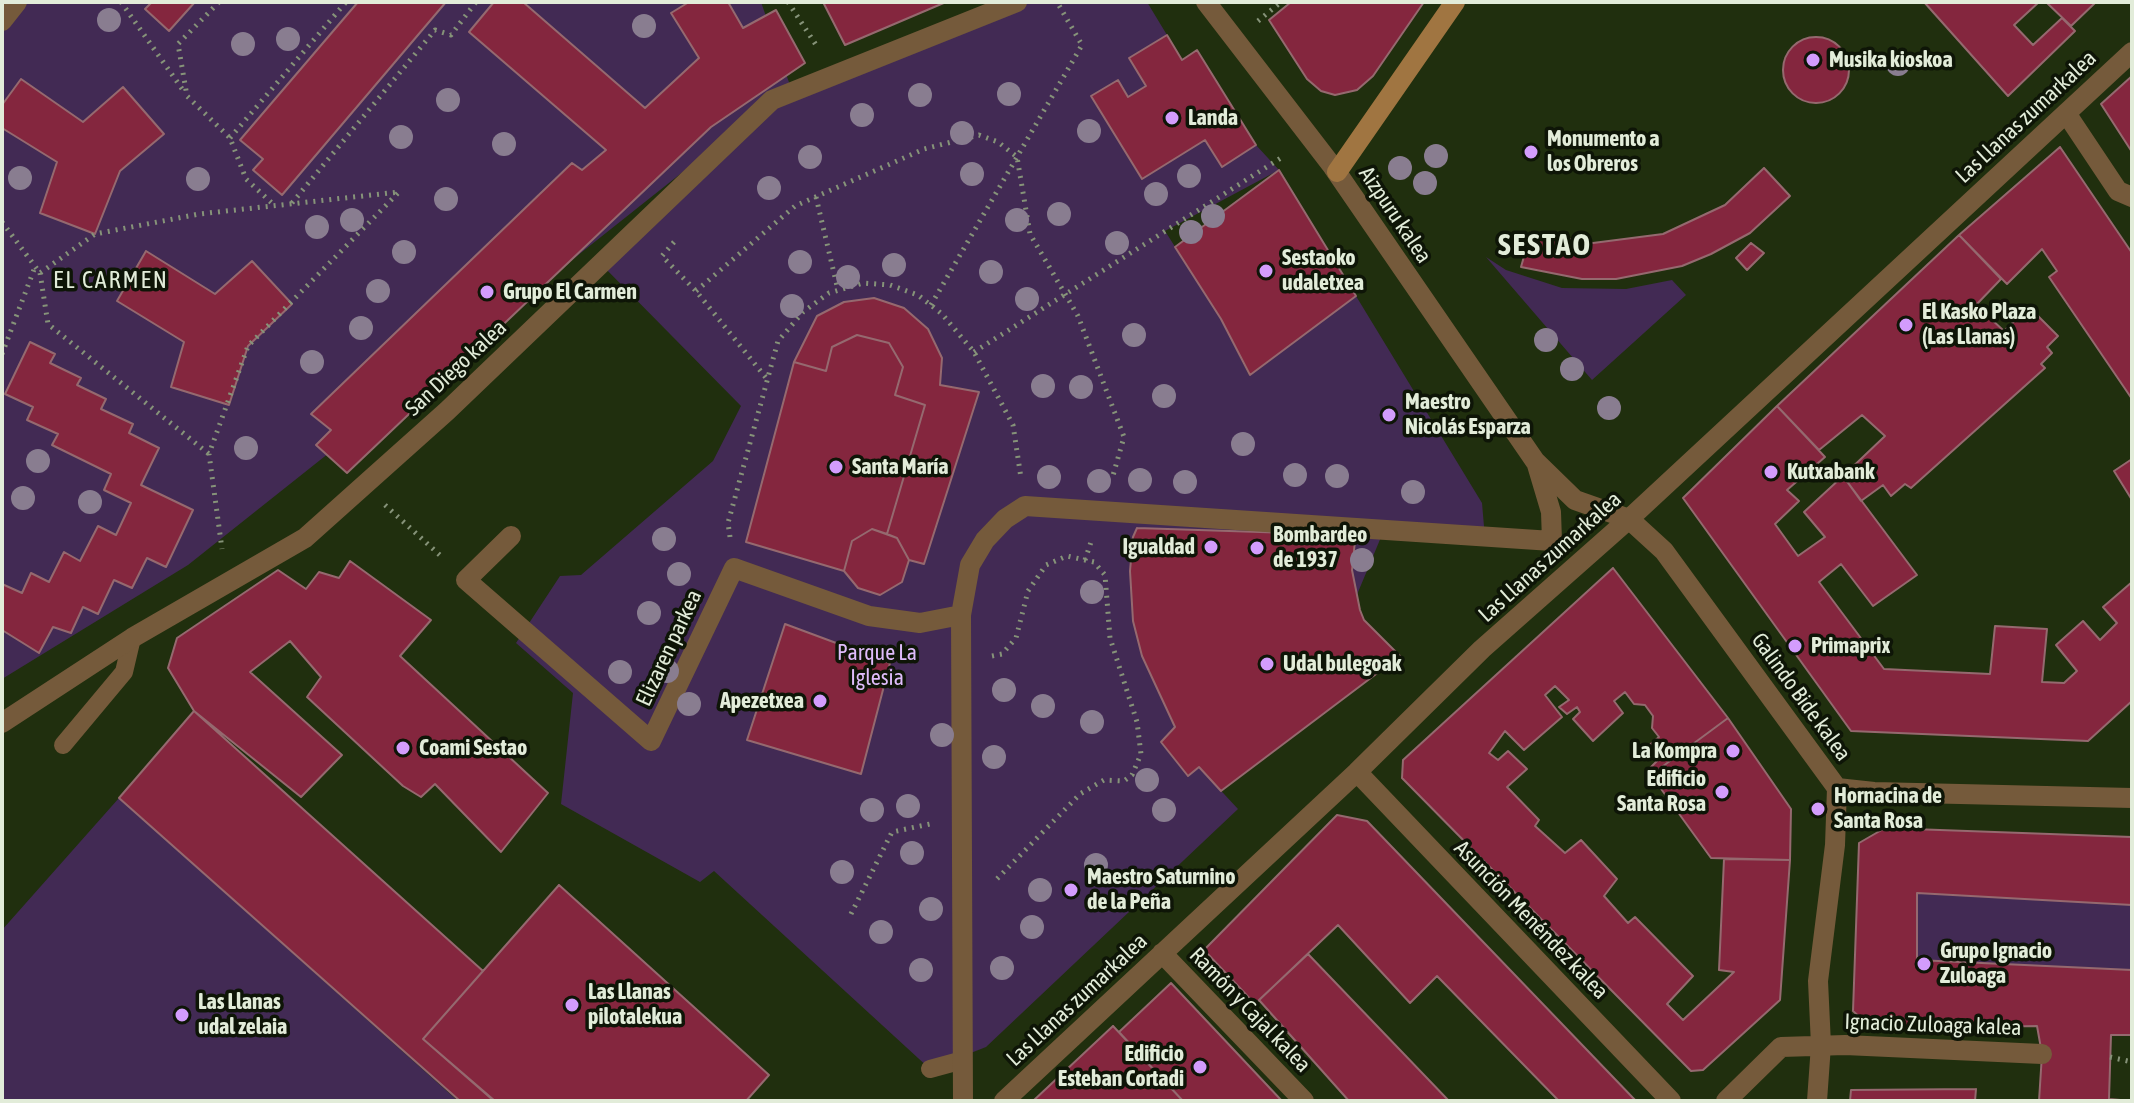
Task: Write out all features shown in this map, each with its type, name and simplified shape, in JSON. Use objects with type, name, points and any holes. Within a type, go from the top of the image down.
[{"type":"street","points":[[2,21],[17,2]]},
{"type":"street","name":"San Diego kalea","points":[[2,723],[132,638],[305,538],[447,411],[772,100],[1017,2]]},
{"type":"street","name":"Aizpuru kalea","points":[[1206,2],[1337,172],[1535,461],[1575,500],[1629,519]]},
{"type":"street","points":[[1337,172],[1455,2]]},
{"type":"street","name":"Las Llanas zumarkalea","points":[[1004,1101],[1357,772],[1482,649],[1629,519],[2132,52]]},
{"type":"street","points":[[2066,113],[2118,191],[2132,197]]},
{"type":"street","name":"Aizpuru kalea","points":[[1103,510],[1552,541],[1551,512],[1535,461]]},
{"type":"street","points":[[963,1101],[961,615],[970,565],[985,540],[1005,519],[1025,506],[1103,510]]},
{"type":"street","name":"Galindo Bide kalea","points":[[1629,519],[1664,551],[1837,788],[1874,792],[2132,798]]},
{"type":"street","points":[[466,580],[511,536]]},
{"type":"street","points":[[734,568],[869,616],[920,623],[961,615]]},
{"type":"street","name":"Elizaren parkea","points":[[466,580],[651,741],[734,568]]},
{"type":"street","name":"Asunción Menéndez kalea","points":[[1357,772],[1671,1101]]},
{"type":"street","points":[[1817,1101],[1821,1045],[1818,981],[1835,845],[1837,788]]},
{"type":"street","name":"Ramón y Cajal kalea","points":[[1162,953],[1304,1101]]},
{"type":"street","name":"Ignacio Zuloaga kalea","points":[[1726,1101],[1781,1047],[1821,1045],[2042,1054]]},
{"type":"lane","points":[[63,745],[124,672],[132,638]]},
{"type":"lane","points":[[930,1069],[963,1060]]},
{"type":"path","points":[[121,2],[187,96],[230,138],[246,179],[275,206]]},
{"type":"path","points":[[187,96],[178,44],[219,2]]},
{"type":"path","points":[[230,138],[346,2]]},
{"type":"path","points":[[291,205],[435,30],[451,35],[476,2]]},
{"type":"path","points":[[788,2],[835,74]]},
{"type":"path","points":[[931,305],[1082,45],[1057,2]]},
{"type":"path","points":[[696,291],[795,206],[924,149],[979,135],[998,142],[1017,157],[1030,234],[1078,316],[1124,437],[1103,510]]},
{"type":"path","points":[[974,352],[1311,138]]},
{"type":"path","points":[[40,273],[95,234],[199,214],[399,192],[248,346],[209,454],[227,583]]},
{"type":"path","points":[[816,197],[838,290]]},
{"type":"path","points":[[2,222],[40,273],[48,324],[209,454]]},
{"type":"path","points":[[679,236],[662,256],[696,291],[767,379]]},
{"type":"path","points":[[2,354],[35,266]]},
{"type":"path","points":[[734,568],[728,523],[778,341],[803,312],[838,290],[863,283],[890,285],[918,295],[974,352],[1013,425],[1025,506]]},
{"type":"path","points":[[410,526],[466,580]]},
{"type":"path","points":[[961,662],[1002,654],[1016,638],[1028,591],[1046,565],[1067,556],[1094,562],[1105,575],[1110,638],[1137,722],[1141,754],[1132,775],[1124,781],[1104,780],[1080,794],[963,914]]},
{"type":"path","points":[[851,914],[892,832],[930,824],[962,831]]},
{"type":"path","points":[[2110,1057],[2132,1062]]},
{"type":"green space","name":"Parque La Iglesia","points":[[2,2],[761,2],[792,91],[1003,2],[1147,2],[1167,35],[1129,58],[1146,86],[1128,97],[1118,80],[1142,179],[1205,140],[1222,167],[1256,145],[1279,170],[1165,231],[1221,319],[1249,375],[1356,296],[1482,503],[1485,538],[1384,530],[1356,597],[1352,570],[1355,541],[1137,529],[1133,538],[1130,571],[1133,621],[1142,656],[1175,727],[1162,742],[1188,776],[1199,767],[1238,809],[986,1047],[930,1069],[714,871],[700,882],[561,804],[573,693],[516,643],[560,576],[581,575],[713,461],[741,406],[600,263],[762,109],[188,565],[2,679]]},
{"type":"green space","points":[[1486,257],[1506,270],[1562,288],[1626,289],[1672,280],[1686,295],[1592,380]]},
{"type":"green space","name":"Las Llanas udal zelaia","points":[[119,798],[458,1101],[2,1101],[2,930]]},
{"type":"green space","points":[[1917,893],[2132,905],[2132,970],[1917,960]]},
{"type":"building","points":[[152,2],[195,2],[169,31],[145,9]]},
{"type":"building","points":[[358,2],[446,2],[282,195],[253,170],[263,159],[240,140]]},
{"type":"building","name":"Grupo El Carmen","points":[[494,2],[523,2],[645,108],[699,58],[671,13],[689,2],[728,2],[743,28],[776,10],[805,63],[711,127],[347,473],[316,445],[331,430],[311,414],[572,163],[582,170],[606,150],[469,32]]},
{"type":"building","points":[[823,2],[946,2],[845,45]]},
{"type":"building","points":[[1291,2],[1424,2],[1373,76],[1357,90],[1335,95],[1321,91],[1307,79],[1269,20]]},
{"type":"building","points":[[1924,2],[2039,2],[2014,25],[2033,45],[2062,18],[2075,31],[2008,96]]},
{"type":"building","points":[[2046,2],[2096,2],[2071,26]]},
{"type":"building","name":"Landa","points":[[1167,35],[1182,60],[1197,50],[1256,145],[1222,167],[1205,140],[1142,179],[1091,96],[1118,80],[1128,97],[1146,86],[1129,58]]},
{"type":"building","points":[[1822,37],[1840,46],[1847,57],[1847,83],[1840,94],[1829,101],[1810,103],[1792,94],[1785,83],[1783,64],[1792,46],[1803,39]]},
{"type":"building","points":[[2132,76],[2132,152],[2101,104]]},
{"type":"building","points":[[21,79],[83,122],[123,87],[164,134],[120,171],[95,234],[40,213],[57,162],[2,128],[2,105]]},
{"type":"building","points":[[2060,147],[2132,253],[2132,399],[2049,277],[2057,271],[2042,249],[2007,284],[1959,235]]},
{"type":"building","points":[[1764,168],[1790,196],[1750,233],[1682,266],[1616,279],[1582,279],[1521,267],[1531,232],[1593,243],[1663,234],[1725,205]]},
{"type":"building","name":"Sestaoko udaletxea","points":[[1279,170],[1356,296],[1250,375],[1221,319],[1175,247]]},
{"type":"building","points":[[1959,235],[2001,279],[1976,305],[2004,331],[2029,307],[2058,336],[2047,347],[2052,353],[2041,364],[2045,368],[1911,488],[1905,484],[1891,496],[1883,485],[1861,501],[1843,476],[1885,436],[1862,415],[1819,450],[1777,406]]},
{"type":"building","points":[[1751,243],[1764,253],[1747,270],[1736,258]]},
{"type":"building","points":[[146,251],[215,294],[252,261],[292,304],[248,346],[229,405],[171,387],[184,342],[117,301]]},
{"type":"building","points":[[874,298],[904,308],[928,329],[942,358],[940,385],[979,392],[924,564],[909,560],[897,538],[887,534],[925,405],[895,395],[903,367],[889,343],[857,335],[832,347],[826,371],[794,362],[817,316],[844,302]]},
{"type":"building","name":"Santa María","points":[[857,335],[889,343],[903,367],[895,395],[925,405],[887,534],[872,529],[852,541],[844,571],[746,542],[794,362],[826,371],[832,347]]},
{"type":"building","points":[[30,342],[55,354],[50,363],[81,378],[77,385],[106,399],[101,409],[133,424],[129,433],[159,448],[141,485],[193,510],[166,567],[147,558],[132,588],[114,580],[98,614],[83,607],[71,633],[53,627],[39,653],[2,630],[2,584],[22,593],[31,573],[49,582],[64,552],[80,561],[98,526],[116,535],[131,503],[104,490],[111,474],[52,445],[58,434],[27,420],[33,407],[5,394]]},
{"type":"building","points":[[1777,406],[1825,457],[1787,490],[1799,501],[1775,524],[1798,556],[1825,537],[1804,512],[1843,476],[1917,575],[1873,606],[1841,564],[1819,582],[1884,669],[1990,674],[1995,626],[2047,629],[2042,682],[2064,683],[2077,671],[2056,645],[2083,621],[2100,640],[2117,623],[2103,607],[2132,582],[2132,701],[2088,741],[1851,731],[1683,498]]},
{"type":"building","points":[[2132,459],[2132,500],[2114,471]]},
{"type":"building","name":"Udal bulegoak","points":[[1137,528],[1290,533],[1355,541],[1352,570],[1360,610],[1364,620],[1400,656],[1221,791],[1199,767],[1188,776],[1161,742],[1175,727],[1142,656],[1133,621],[1130,571],[1133,537]]},
{"type":"building","points":[[872,529],[897,538],[909,560],[902,582],[880,595],[858,588],[844,571],[852,541]]},
{"type":"building","points":[[350,561],[431,620],[400,656],[548,793],[501,852],[435,784],[421,797],[403,786],[307,697],[321,677],[290,641],[250,672],[342,755],[301,797],[194,711],[168,668],[177,638],[278,570],[306,589],[319,572],[339,578]]},
{"type":"building","points":[[1613,568],[1728,718],[1651,775],[1648,770],[1657,761],[1647,747],[1659,737],[1652,728],[1653,716],[1645,705],[1634,704],[1625,692],[1614,701],[1623,713],[1593,741],[1573,719],[1580,712],[1577,707],[1567,714],[1559,707],[1569,700],[1555,686],[1545,695],[1562,717],[1524,750],[1505,731],[1489,753],[1498,760],[1508,751],[1527,769],[1507,787],[1539,820],[1535,826],[1565,853],[1581,840],[1617,879],[1604,896],[1628,923],[1635,917],[1693,976],[1667,1004],[1683,1020],[1734,972],[1719,970],[1724,859],[1790,860],[1780,1000],[1703,1070],[1691,1071],[1402,778],[1403,760]]},
{"type":"building","name":"Apezetxea","points":[[785,624],[890,663],[861,774],[747,740]]},
{"type":"building","points":[[194,711],[483,971],[423,1039],[494,1101],[460,1101],[119,798]]},
{"type":"building","name":"Edificio Santa Rosa","points":[[1728,718],[1791,809],[1790,860],[1711,858],[1651,775]]},
{"type":"building","points":[[1337,815],[1367,821],[1636,1101],[1559,1101],[1437,976],[1410,1003],[1338,925],[1255,1004],[1204,950]]},
{"type":"building","name":"Grupo Ignacio Zuloaga","points":[[1885,828],[2132,837],[2132,905],[1917,893],[1917,960],[2132,970],[2132,1035],[2111,1035],[2109,1099],[2132,1101],[2039,1101],[2042,1054],[2037,1026],[1873,1029],[1853,1011],[1859,843]]},
{"type":"building","name":"Las Llanas pilotalekua","points":[[559,885],[769,1075],[746,1101],[495,1101],[423,1039]]},
{"type":"building","points":[[1308,954],[1449,1101],[1349,1101],[1259,1000]]},
{"type":"building","name":"Edificio Esteban Cortadi","points":[[1171,983],[1282,1101],[1183,1101],[1119,1032]]},
{"type":"building","points":[[1113,1026],[1183,1101],[1033,1101]]},
{"type":"building","points":[[1976,1089],[1975,1101],[1850,1101],[1851,1090]]},
{"type":"place","name":"Musika kioskoa","points":[[1813,60]]},
{"type":"place","name":"Landa","points":[[1172,118]]},
{"type":"place","name":"Monumento a los Obreros","points":[[1531,152]]},
{"type":"place","name":"Sestaoko udaletxea","points":[[1266,271]]},
{"type":"place","name":"Grupo El Carmen","points":[[487,292]]},
{"type":"place","name":"El Kasko Plaza (Las Llanas)","points":[[1906,325]]},
{"type":"place","name":"Maestro Nicolás Esparza","points":[[1389,415]]},
{"type":"place","name":"Santa María","points":[[836,467]]},
{"type":"place","name":"Kutxabank","points":[[1771,472]]},
{"type":"place","name":"Igualdad","points":[[1211,547]]},
{"type":"place","name":"Bombardeo de 1937","points":[[1257,548]]},
{"type":"place","name":"Primaprix","points":[[1795,646]]},
{"type":"place","name":"Udal bulegoak","points":[[1267,664]]},
{"type":"place","name":"Apezetxea","points":[[820,701]]},
{"type":"place","name":"Coami Sestao","points":[[403,748]]},
{"type":"place","name":"La Kompra","points":[[1733,751]]},
{"type":"place","name":"Edificio Santa Rosa","points":[[1722,792]]},
{"type":"place","name":"Hornacina de Santa Rosa","points":[[1818,809]]},
{"type":"place","name":"Maestro Saturnino de la Peña","points":[[1071,890]]},
{"type":"place","name":"Grupo Ignacio Zuloaga","points":[[1924,964]]},
{"type":"place","name":"Las Llanas pilotalekua","points":[[572,1005]]},
{"type":"place","name":"Las Llanas udal zelaia","points":[[182,1015]]},
{"type":"place","name":"Edificio Esteban Cortadi","points":[[1200,1067]]},
{"type":"district","name":"SESTAO","points":[[1545,246]]},
{"type":"district","name":"EL CARMEN","points":[[111,280]]}]
